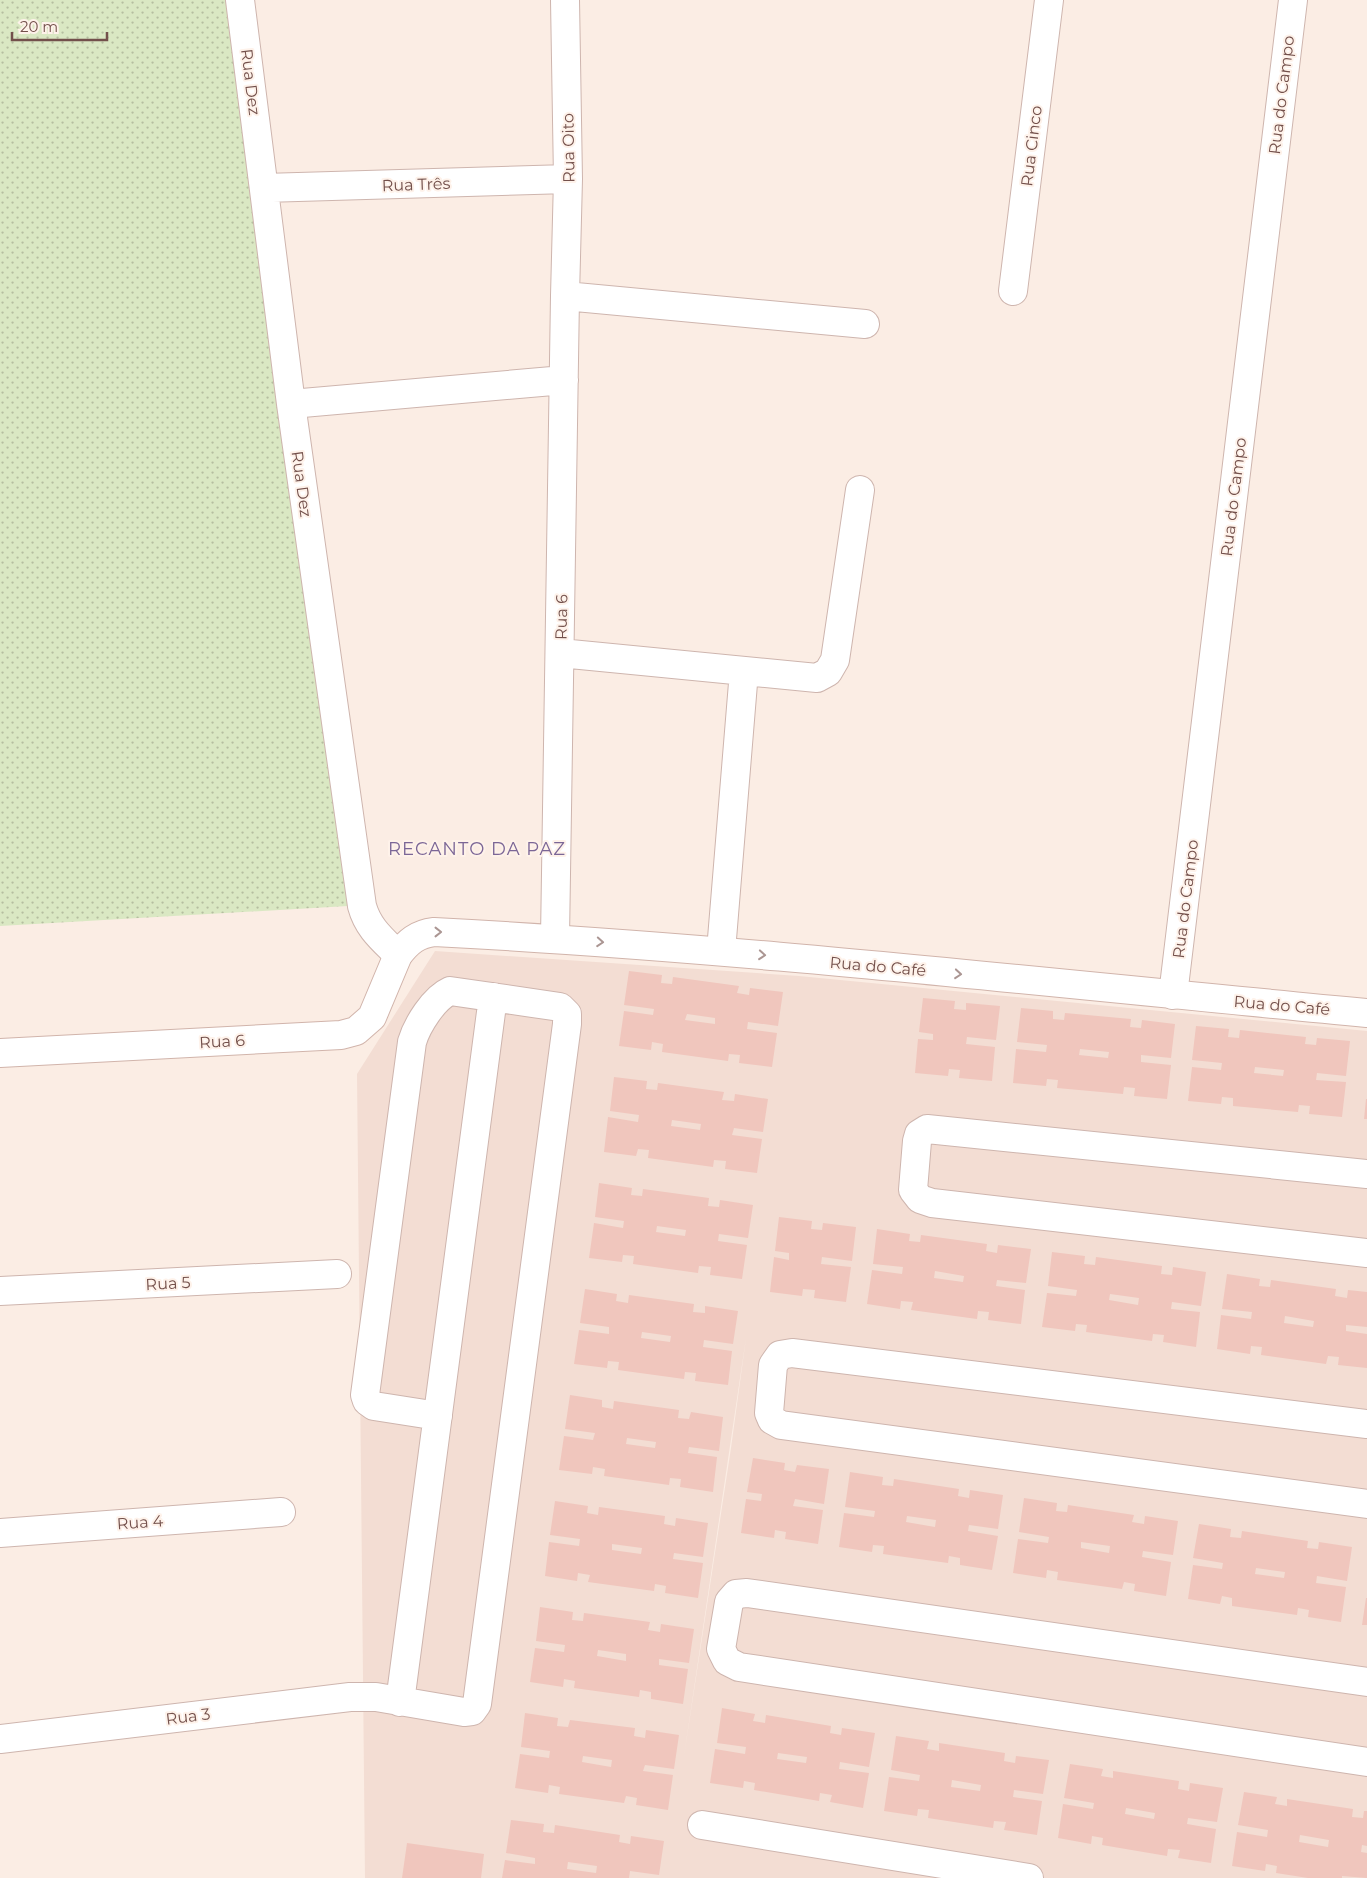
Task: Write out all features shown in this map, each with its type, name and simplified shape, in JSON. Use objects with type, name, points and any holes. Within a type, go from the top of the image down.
[{"type":"street","name":"Rua Dez","points":[[240,0],[291,404],[362,906],[369,924],[398,955]]},
{"type":"street","name":"Rua Oito","points":[[565,0],[568,179],[565,296]]},
{"type":"street","name":"Rua Cinco","points":[[1013,291],[1049,0]]},
{"type":"street","name":"Rua do Campo","points":[[1173,995],[1293,0]]},
{"type":"street","name":"Rua Três","points":[[264,188],[568,179]]},
{"type":"street","points":[[565,296],[865,324]]},
{"type":"street","name":"Rua 6","points":[[555,938],[565,296]]},
{"type":"street","points":[[291,404],[564,380]]},
{"type":"street","points":[[560,653],[817,678],[828,672],[835,660],[860,490]]},
{"type":"street","points":[[721,951],[744,671]]},
{"type":"street","name":"Rua do Café","points":[[398,955],[413,939],[423,933],[555,938],[721,951],[1367,1013]]},
{"type":"street","name":"Rua 6","points":[[0,1053],[341,1035],[356,1031],[372,1017],[398,955]]},
{"type":"street","points":[[388,1699],[438,1416],[493,997],[450,991],[441,995],[416,1030],[412,1042],[366,1395],[367,1401],[374,1406],[438,1416]]},
{"type":"street","name":"Rua 3","points":[[0,1739],[350,1696],[388,1699],[464,1712],[472,1711],[477,1704],[568,1024],[567,1014],[560,1007],[493,997]]},
{"type":"street","points":[[1367,1174],[927,1129],[919,1134],[917,1141],[913,1190],[920,1199],[932,1203],[1367,1253]]},
{"type":"street","name":"Rua 5","points":[[0,1291],[337,1274]]},
{"type":"street","points":[[1367,1424],[792,1353],[780,1355],[773,1366],[769,1413],[772,1420],[781,1425],[1367,1504]]},
{"type":"street","name":"Rua 4","points":[[0,1533],[281,1512]]},
{"type":"street","points":[[1367,1682],[748,1593],[736,1594],[729,1602],[722,1649],[727,1661],[739,1668],[1367,1762]]},
{"type":"street","points":[[702,1825],[1029,1878]]},
{"type":"shaded area","points":[[435,951],[799,976],[1367,1031],[1367,1878],[365,1878],[357,1074]],"holes":[[[746,1338],[731,1448],[684,1756]]]},
{"type":"green space","points":[[0,0],[229,0],[348,906],[0,926]]},
{"type":"building","points":[[629,971],[662,975],[661,983],[672,984],[673,977],[739,986],[737,993],[749,995],[750,988],[783,992],[778,1026],[748,1022],[747,1029],[777,1033],[772,1067],[739,1063],[740,1055],[729,1054],[728,1061],[662,1052],[663,1044],[652,1042],[651,1050],[619,1046],[624,1011],[653,1015],[654,1009],[624,1005]],"holes":[[[687,1014],[715,1018],[715,1024],[685,1020]]]},
{"type":"building","points":[[923,998],[955,1001],[954,1009],[966,1010],[966,1003],[1000,1006],[996,1040],[967,1037],[966,1044],[995,1047],[992,1081],[959,1078],[960,1070],[949,1069],[948,1076],[915,1073],[918,1039],[933,1040],[933,1034],[919,1032]]},
{"type":"building","points":[[1021,1008],[1053,1011],[1053,1019],[1064,1020],[1065,1013],[1131,1019],[1130,1027],[1141,1028],[1142,1020],[1175,1024],[1171,1058],[1141,1055],[1141,1062],[1171,1065],[1167,1099],[1134,1096],[1135,1088],[1124,1087],[1123,1094],[1057,1088],[1058,1080],[1047,1079],[1046,1086],[1013,1083],[1016,1049],[1046,1052],[1047,1045],[1017,1042]],"holes":[[[1080,1049],[1109,1052],[1108,1058],[1079,1055]]]},
{"type":"building","points":[[1196,1026],[1229,1029],[1228,1037],[1239,1038],[1240,1030],[1306,1037],[1305,1044],[1316,1045],[1317,1038],[1350,1041],[1346,1076],[1317,1073],[1316,1080],[1346,1082],[1342,1117],[1309,1114],[1310,1106],[1299,1105],[1298,1112],[1233,1106],[1233,1098],[1222,1097],[1221,1104],[1188,1101],[1192,1067],[1221,1070],[1222,1063],[1192,1060]],"holes":[[[1255,1067],[1284,1070],[1283,1076],[1254,1073]]]},
{"type":"building","points":[[614,1077],[647,1081],[646,1089],[657,1090],[658,1083],[724,1092],[722,1100],[734,1101],[735,1094],[768,1099],[763,1132],[734,1128],[732,1135],[762,1139],[757,1173],[725,1169],[726,1161],[714,1160],[713,1167],[648,1158],[649,1150],[638,1149],[636,1156],[604,1152],[608,1117],[638,1122],[639,1115],[610,1111]],"holes":[[[672,1120],[701,1124],[700,1130],[671,1126]]]},
{"type":"building","points":[[1366,1099],[1367,1119],[1364,1119]]},
{"type":"building","points":[[599,1183],[632,1188],[631,1195],[642,1196],[643,1189],[709,1198],[708,1206],[719,1207],[720,1200],[753,1205],[748,1238],[719,1234],[718,1241],[747,1245],[742,1279],[710,1275],[711,1267],[699,1266],[698,1273],[633,1264],[634,1256],[623,1255],[622,1262],[589,1258],[594,1223],[623,1228],[624,1221],[595,1217]],"holes":[[[657,1226],[686,1230],[685,1236],[656,1232]]]},
{"type":"building","points":[[779,1217],[812,1221],[811,1229],[822,1230],[823,1223],[856,1227],[852,1261],[822,1257],[821,1264],[851,1267],[846,1302],[814,1298],[815,1290],[803,1289],[802,1296],[770,1292],[774,1257],[789,1260],[789,1253],[775,1251]]},
{"type":"building","points":[[877,1229],[910,1234],[909,1241],[920,1242],[921,1235],[987,1244],[986,1251],[997,1253],[998,1245],[1031,1249],[1026,1283],[997,1280],[996,1286],[1025,1290],[1021,1324],[988,1320],[989,1312],[978,1311],[977,1319],[911,1310],[913,1302],[901,1301],[900,1309],[867,1304],[872,1270],[902,1274],[903,1267],[873,1264]],"holes":[[[935,1271],[964,1276],[963,1282],[934,1278]]]},
{"type":"building","points":[[1052,1252],[1085,1256],[1084,1264],[1095,1265],[1096,1257],[1162,1266],[1161,1274],[1172,1275],[1173,1267],[1206,1272],[1201,1306],[1172,1302],[1171,1309],[1200,1312],[1196,1347],[1163,1342],[1164,1335],[1153,1334],[1152,1341],[1086,1332],[1087,1325],[1076,1324],[1075,1331],[1042,1327],[1047,1293],[1076,1296],[1077,1290],[1048,1286]],"holes":[[[1110,1294],[1139,1298],[1138,1305],[1109,1300]]]},
{"type":"building","points":[[1227,1274],[1260,1279],[1259,1286],[1270,1287],[1271,1280],[1336,1289],[1335,1296],[1347,1298],[1348,1290],[1367,1292],[1367,1327],[1346,1325],[1346,1331],[1367,1334],[1367,1368],[1338,1365],[1339,1357],[1328,1356],[1326,1364],[1261,1355],[1262,1347],[1251,1346],[1250,1354],[1217,1349],[1221,1315],[1251,1319],[1252,1312],[1222,1309]],"holes":[[[1285,1316],[1314,1321],[1313,1327],[1284,1323]]]},
{"type":"building","points":[[585,1289],[617,1294],[616,1301],[628,1303],[629,1295],[694,1304],[693,1312],[705,1313],[705,1306],[738,1311],[733,1344],[704,1340],[703,1347],[732,1351],[728,1385],[695,1381],[696,1373],[685,1372],[684,1379],[618,1370],[619,1362],[608,1361],[607,1368],[574,1364],[579,1330],[609,1334],[609,1327],[580,1323]],"holes":[[[642,1332],[671,1336],[670,1342],[641,1338]]]},
{"type":"building","points":[[570,1395],[602,1400],[602,1407],[613,1409],[614,1401],[679,1410],[678,1418],[689,1419],[691,1412],[723,1417],[719,1451],[689,1447],[688,1453],[717,1457],[713,1492],[680,1487],[681,1479],[670,1478],[669,1485],[604,1476],[605,1469],[593,1467],[592,1474],[559,1470],[564,1436],[593,1440],[595,1433],[565,1429]],"holes":[[[627,1438],[656,1442],[655,1448],[626,1444]]]},
{"type":"building","points":[[753,1458],[785,1463],[784,1470],[795,1472],[797,1465],[829,1469],[824,1504],[795,1499],[793,1506],[823,1510],[818,1544],[785,1539],[786,1532],[775,1530],[774,1538],[741,1533],[746,1499],[761,1501],[762,1494],[747,1492]]},
{"type":"building","points":[[850,1472],[883,1477],[882,1485],[893,1486],[894,1479],[959,1489],[958,1496],[969,1498],[970,1490],[1003,1495],[998,1529],[969,1525],[968,1531],[998,1536],[992,1570],[960,1565],[960,1558],[949,1556],[948,1563],[883,1554],[884,1546],[873,1545],[872,1552],[839,1547],[844,1513],[874,1517],[875,1511],[845,1507]],"holes":[[[907,1516],[936,1520],[935,1527],[906,1522]]]},
{"type":"building","points":[[1024,1498],[1057,1503],[1056,1511],[1067,1512],[1068,1505],[1134,1515],[1132,1522],[1144,1524],[1145,1516],[1178,1521],[1173,1555],[1143,1551],[1142,1557],[1171,1562],[1166,1596],[1134,1591],[1135,1584],[1124,1582],[1122,1589],[1057,1580],[1058,1572],[1047,1570],[1046,1578],[1013,1573],[1018,1539],[1048,1543],[1049,1537],[1019,1532]],"holes":[[[1081,1542],[1110,1546],[1109,1553],[1081,1548]]]},
{"type":"building","points":[[555,1501],[588,1506],[587,1513],[598,1515],[599,1507],[665,1516],[664,1524],[675,1526],[676,1518],[708,1523],[703,1557],[674,1553],[673,1559],[703,1563],[698,1598],[665,1593],[666,1586],[655,1584],[654,1591],[588,1582],[590,1575],[578,1573],[577,1581],[545,1576],[549,1542],[579,1546],[580,1539],[550,1535]],"holes":[[[612,1544],[642,1548],[641,1554],[612,1550]]]},
{"type":"building","points":[[1199,1524],[1231,1529],[1230,1537],[1241,1538],[1242,1531],[1308,1541],[1307,1548],[1318,1549],[1319,1542],[1352,1547],[1347,1581],[1317,1576],[1316,1583],[1346,1587],[1341,1622],[1308,1617],[1309,1610],[1298,1608],[1297,1615],[1232,1606],[1232,1598],[1222,1596],[1220,1604],[1188,1599],[1193,1565],[1222,1569],[1223,1563],[1193,1558]],"holes":[[[1256,1568],[1285,1572],[1284,1578],[1255,1574]]]},
{"type":"building","points":[[1366,1598],[1367,1625],[1362,1625]]},
{"type":"building","points":[[540,1607],[573,1612],[572,1620],[583,1621],[584,1613],[650,1622],[648,1630],[660,1632],[661,1624],[694,1629],[689,1663],[659,1659],[659,1665],[688,1669],[683,1704],[651,1699],[651,1692],[640,1690],[639,1697],[574,1688],[575,1681],[564,1679],[563,1687],[530,1682],[535,1648],[564,1652],[565,1645],[536,1641]],"holes":[[[598,1650],[626,1654],[626,1661],[597,1656]]]},
{"type":"building","points":[[722,1708],[755,1714],[753,1721],[765,1723],[766,1715],[831,1726],[830,1733],[841,1735],[842,1728],[875,1733],[869,1767],[840,1762],[839,1769],[869,1773],[863,1808],[830,1802],[832,1795],[820,1793],[819,1801],[754,1790],[755,1783],[744,1781],[743,1788],[710,1783],[715,1749],[745,1754],[746,1747],[717,1743]],"holes":[[[778,1753],[807,1757],[806,1763],[777,1759]]]},
{"type":"building","points":[[525,1713],[558,1718],[557,1726],[568,1727],[570,1720],[635,1728],[634,1736],[645,1738],[646,1730],[679,1735],[674,1769],[645,1765],[643,1771],[673,1775],[668,1810],[636,1805],[637,1798],[626,1796],[624,1803],[559,1794],[560,1787],[549,1785],[548,1793],[515,1788],[520,1754],[549,1758],[550,1751],[521,1747]],"holes":[[[583,1756],[612,1760],[611,1767],[582,1762]]]},
{"type":"building","points":[[896,1736],[929,1741],[927,1749],[939,1751],[939,1743],[1005,1753],[1004,1761],[1015,1763],[1016,1756],[1049,1760],[1043,1794],[1014,1790],[1013,1797],[1042,1801],[1037,1835],[1004,1830],[1006,1822],[994,1821],[993,1828],[928,1818],[929,1810],[918,1809],[917,1816],[884,1811],[889,1777],[919,1781],[920,1775],[891,1770]],"holes":[[[952,1780],[981,1785],[980,1791],[951,1787]]]},
{"type":"building","points":[[1070,1764],[1103,1769],[1101,1776],[1113,1778],[1113,1771],[1179,1781],[1178,1789],[1189,1791],[1190,1783],[1223,1788],[1217,1822],[1188,1818],[1187,1824],[1216,1829],[1211,1863],[1178,1858],[1180,1850],[1168,1849],[1167,1856],[1102,1845],[1103,1838],[1092,1836],[1091,1844],[1058,1838],[1063,1804],[1093,1809],[1094,1803],[1064,1798]],"holes":[[[1126,1808],[1155,1813],[1154,1819],[1125,1814]]]},
{"type":"building","points":[[1244,1792],[1277,1797],[1275,1804],[1287,1806],[1287,1799],[1353,1809],[1352,1817],[1363,1818],[1364,1811],[1367,1811],[1367,1846],[1362,1845],[1361,1852],[1367,1853],[1367,1878],[1342,1876],[1342,1878],[1308,1878],[1276,1873],[1277,1866],[1266,1864],[1265,1871],[1232,1866],[1237,1832],[1267,1837],[1268,1830],[1238,1825]],"holes":[[[1300,1835],[1329,1840],[1328,1847],[1299,1842]]]},
{"type":"building","points":[[511,1820],[544,1824],[543,1832],[554,1833],[555,1825],[620,1835],[619,1842],[630,1844],[631,1836],[664,1841],[659,1875],[630,1871],[629,1878],[502,1878],[505,1860],[535,1864],[535,1858],[506,1853]],"holes":[[[568,1862],[597,1866],[596,1873],[567,1869]]]},
{"type":"building","points":[[407,1843],[484,1854],[481,1878],[402,1878]]},
{"type":"district","name":"RECANTO DA PAZ","points":[[477,849]]}]
